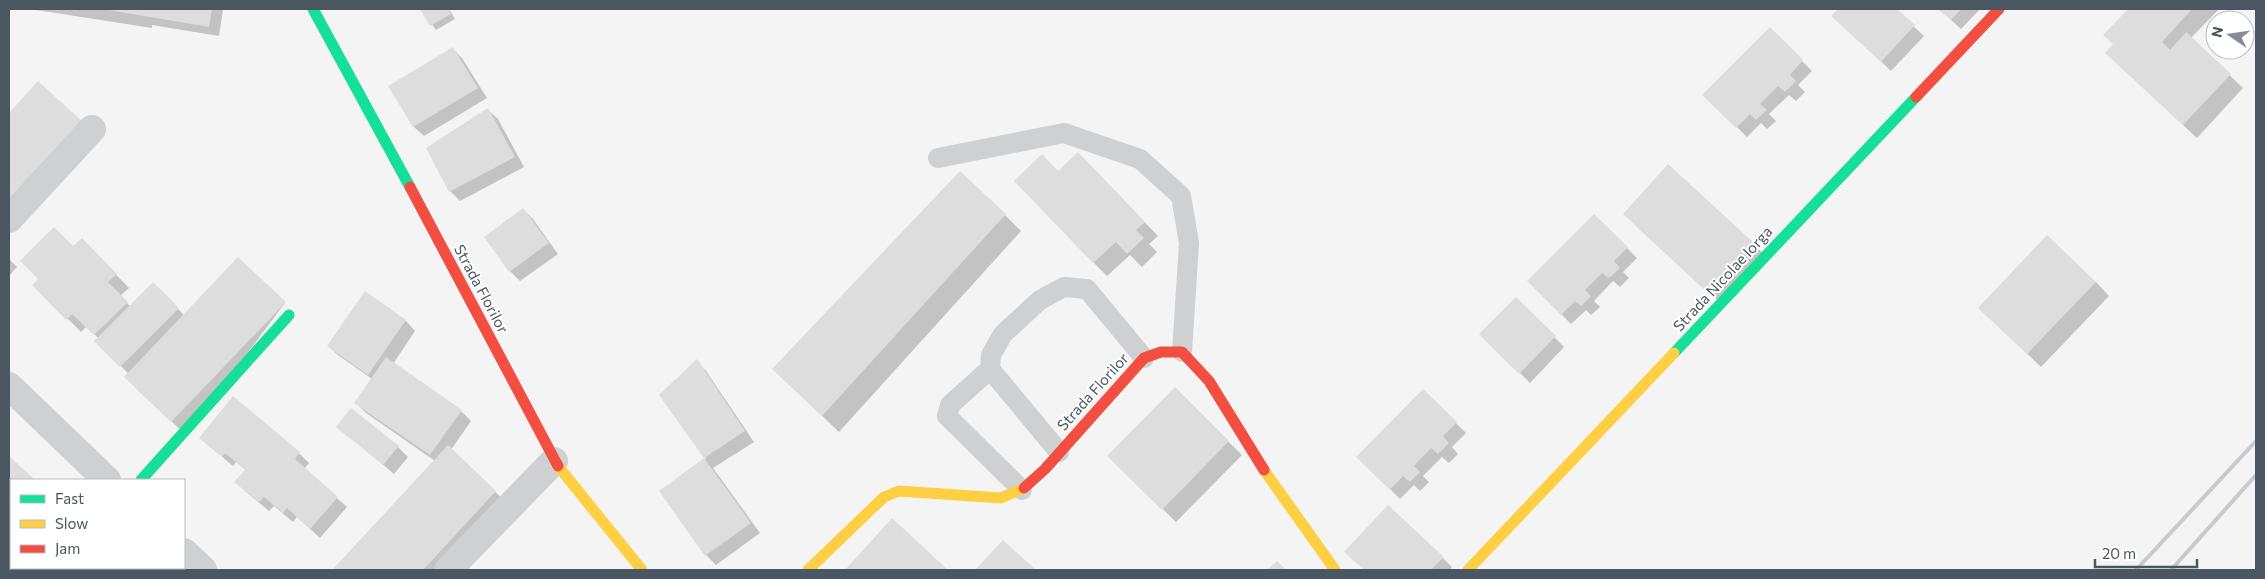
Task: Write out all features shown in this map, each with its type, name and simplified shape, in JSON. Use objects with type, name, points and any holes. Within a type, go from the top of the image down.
[{"type":"street","name":"Strada Florilor","points":[[313,9],[355,83],[554,461],[642,570]]},
{"type":"street","name":"Strada Nicolae Iorga","points":[[1468,570],[1999,9]]},
{"type":"street","points":[[9,219],[92,129]]},
{"type":"street","points":[[142,479],[289,315]]},
{"type":"street","name":"Strada Florilor","points":[[808,570],[884,497],[899,491],[1001,498],[1022,490],[1144,358],[1161,352],[1182,352]]},
{"type":"street","points":[[1182,352],[1209,381],[1272,484],[1335,570]]},
{"type":"street","points":[[9,386],[106,479]]},
{"type":"street","points":[[448,570],[554,461]]},
{"type":"street","points":[[185,553],[203,570]]},
{"type":"lane","points":[[938,158],[1064,133],[1140,159],[1181,196],[1189,243],[1182,352]]},
{"type":"lane","points":[[1059,452],[990,369],[991,355],[1004,334],[1040,300],[1064,287],[1087,289],[1144,358]]},
{"type":"lane","points":[[990,369],[950,405],[947,416],[1022,490]]},
{"type":"building","points":[[103,9],[212,9],[209,27]]},
{"type":"building","points":[[420,9],[448,9],[451,14],[430,26]]},
{"type":"building","points":[[1838,9],[1897,9],[1915,25],[1881,62],[1831,16]]},
{"type":"building","points":[[1938,9],[1961,9],[1951,20]]},
{"type":"building","points":[[2128,9],[2192,9],[2162,42],[2170,50],[2186,32],[2205,50],[2205,60],[2216,60],[2231,74],[2183,125],[2105,53],[2113,44],[2103,35]]},
{"type":"building","points":[[1770,27],[1803,60],[1790,75],[1796,81],[1785,92],[1778,86],[1760,104],[1767,110],[1756,120],[1750,114],[1736,128],[1702,95]]},
{"type":"building","points":[[453,47],[478,88],[413,127],[388,86]]},
{"type":"building","points":[[38,81],[84,123],[9,204],[9,113]]},
{"type":"building","points":[[488,108],[515,157],[449,192],[426,148]]},
{"type":"building","points":[[1078,152],[1145,222],[1136,230],[1144,238],[1127,254],[1116,242],[1093,263],[1014,181],[1042,154],[1058,171]]},
{"type":"building","points":[[1668,164],[1754,243],[1708,293],[1623,214]]},
{"type":"building","points":[[960,171],[1006,214],[822,416],[772,369]]},
{"type":"building","points":[[523,208],[549,243],[509,272],[484,237]]},
{"type":"building","points":[[1594,214],[1628,247],[1614,261],[1620,268],[1609,278],[1602,273],[1585,290],[1591,296],[1581,306],[1575,301],[1561,315],[1527,281]]},
{"type":"building","points":[[54,227],[73,246],[82,238],[117,274],[108,282],[128,302],[94,335],[72,314],[66,320],[32,285],[38,279],[20,261]]},
{"type":"building","points":[[2047,235],[2096,282],[2027,354],[1978,308]]},
{"type":"building","points":[[238,257],[286,302],[171,422],[124,377]]},
{"type":"building","points":[[153,282],[179,308],[120,367],[94,341]]},
{"type":"building","points":[[365,291],[406,320],[368,375],[327,346]]},
{"type":"building","points":[[1516,297],[1556,336],[1519,374],[1479,334]]},
{"type":"building","points":[[386,357],[462,410],[430,455],[354,403]]},
{"type":"building","points":[[697,359],[745,431],[704,458],[659,395]]},
{"type":"building","points":[[1175,387],[1229,441],[1162,510],[1107,456]]},
{"type":"building","points":[[1423,389],[1457,422],[1443,436],[1449,443],[1438,454],[1431,448],[1414,466],[1420,472],[1410,482],[1403,476],[1390,490],[1356,457]]},
{"type":"building","points":[[233,396],[300,452],[295,459],[338,497],[310,529],[287,508],[283,513],[264,497],[259,502],[234,482],[245,470],[225,453],[222,457],[199,438]]},
{"type":"building","points":[[351,408],[399,446],[383,465],[336,427]]},
{"type":"building","points":[[448,445],[496,491],[423,570],[337,570],[334,568]]},
{"type":"building","points":[[9,456],[34,479],[10,479],[10,569],[136,570],[9,570]]},
{"type":"building","points":[[704,458],[751,523],[705,556],[659,491]]},
{"type":"building","points":[[1388,505],[1444,557],[1431,570],[1364,570],[1344,552]]},
{"type":"building","points":[[892,518],[948,570],[845,570]]},
{"type":"building","points":[[1003,540],[1036,570],[975,570]]},
{"type":"building","points":[[1277,561],[1286,570],[1267,570]]},
{"type":"railway","points":[[2136,570],[2256,441]]},
{"type":"railway","points":[[2171,570],[2256,475]]},
{"type":"traffic: fast","points":[[313,9],[410,187]]},
{"type":"traffic: fast","points":[[1674,353],[1916,97]]},
{"type":"traffic: fast","points":[[142,479],[289,315]]},
{"type":"traffic: slow","points":[[1468,570],[1674,353]]},
{"type":"traffic: slow","points":[[558,466],[642,570]]},
{"type":"traffic: slow","points":[[1264,470],[1335,570]]},
{"type":"traffic: slow","points":[[808,570],[884,497],[899,491],[1001,498],[1024,488]]},
{"type":"traffic: jam","points":[[1916,97],[1999,9]]},
{"type":"traffic: jam","points":[[410,187],[558,466]]},
{"type":"traffic: jam","points":[[1024,488],[1045,469],[1144,358],[1161,352],[1182,352],[1209,381],[1264,470]]}]
